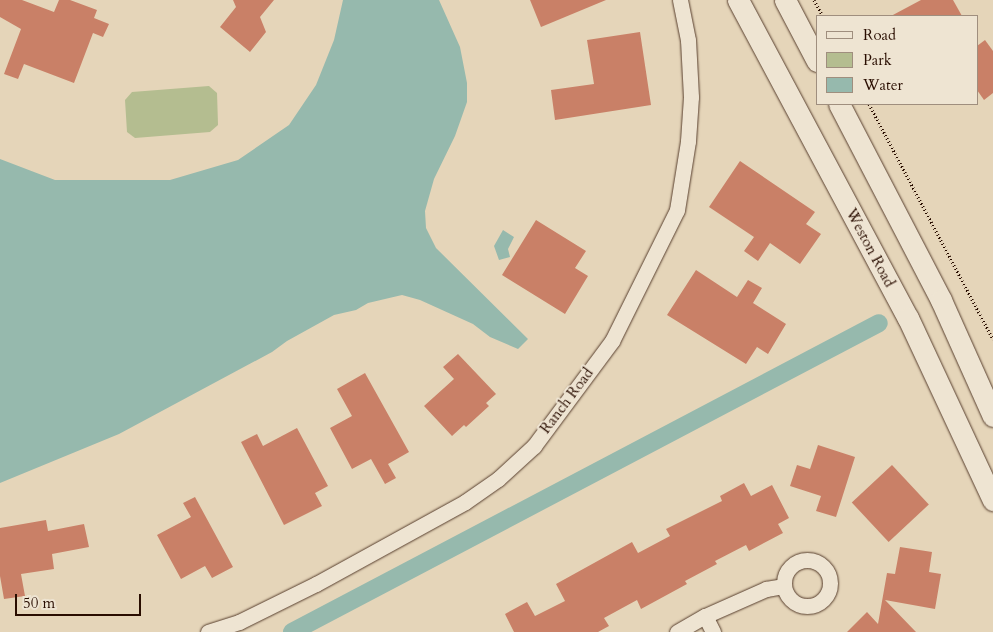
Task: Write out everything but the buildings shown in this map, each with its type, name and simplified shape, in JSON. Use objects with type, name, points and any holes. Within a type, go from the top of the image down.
[{"type":"main road","name":"Weston Road","points":[[738,0],[908,318],[993,500]]},
{"type":"main road","points":[[785,0],[816,59]]},
{"type":"main road","points":[[840,105],[941,300],[993,416]]},
{"type":"street","name":"Ranch Road","points":[[208,632],[239,622],[284,601],[465,502],[498,479],[534,446],[612,341],[677,210],[688,141],[691,97],[688,40],[680,0]]},
{"type":"street","points":[[677,632],[706,616],[766,589],[784,586]]},
{"type":"street","points":[[706,616],[713,632]]},
{"type":"path","points":[[814,0],[822,15]]},
{"type":"path","points":[[870,105],[993,339]]},
{"type":"green space","points":[[209,86],[217,93],[218,125],[210,132],[135,138],[127,132],[125,100],[132,92]]},
{"type":"water","points":[[343,0],[439,0],[460,47],[467,83],[467,102],[455,136],[434,179],[425,211],[426,228],[436,248],[528,339],[518,349],[490,337],[473,324],[420,300],[402,295],[368,303],[356,310],[334,315],[287,341],[272,352],[119,434],[0,483],[0,159],[55,180],[170,180],[238,160],[289,125],[316,85],[334,40]]},
{"type":"water","points":[[503,230],[514,237],[508,249],[510,257],[499,260],[494,246]]},
{"type":"waterway","points":[[292,632],[879,323]]}]
